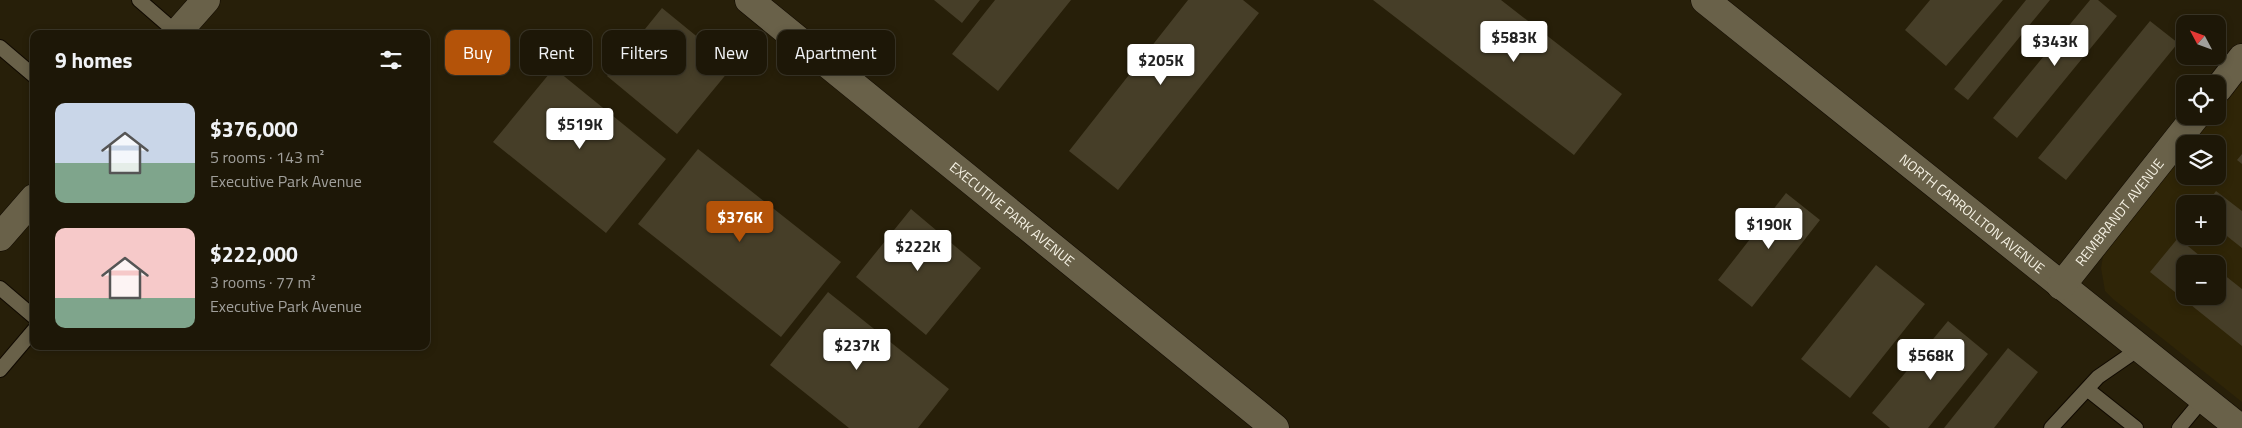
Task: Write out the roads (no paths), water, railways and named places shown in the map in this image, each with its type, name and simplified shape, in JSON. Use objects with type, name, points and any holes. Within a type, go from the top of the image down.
[{"type":"street","points":[[180,30],[206,0]]},
{"type":"street","name":"EXECUTIVE PARK AVENUE","points":[[749,0],[1275,428]]},
{"type":"street","name":"NORTH CARROLLTON AVENUE","points":[[1705,0],[2240,428]]},
{"type":"street","points":[[2226,79],[2242,58]]},
{"type":"street","name":"REMBRANDT AVENUE","points":[[2061,286],[2189,125]]},
{"type":"street","points":[[0,237],[30,203]]},
{"type":"lane","points":[[140,0],[174,30]]},
{"type":"lane","points":[[0,47],[30,73]]},
{"type":"lane","points":[[0,288],[30,314]]},
{"type":"lane","points":[[0,370],[30,335]]},
{"type":"lane","points":[[2051,428],[2098,377],[2140,348]]},
{"type":"lane","points":[[2087,389],[2136,428]]},
{"type":"lane","points":[[2180,428],[2203,398]]}]
